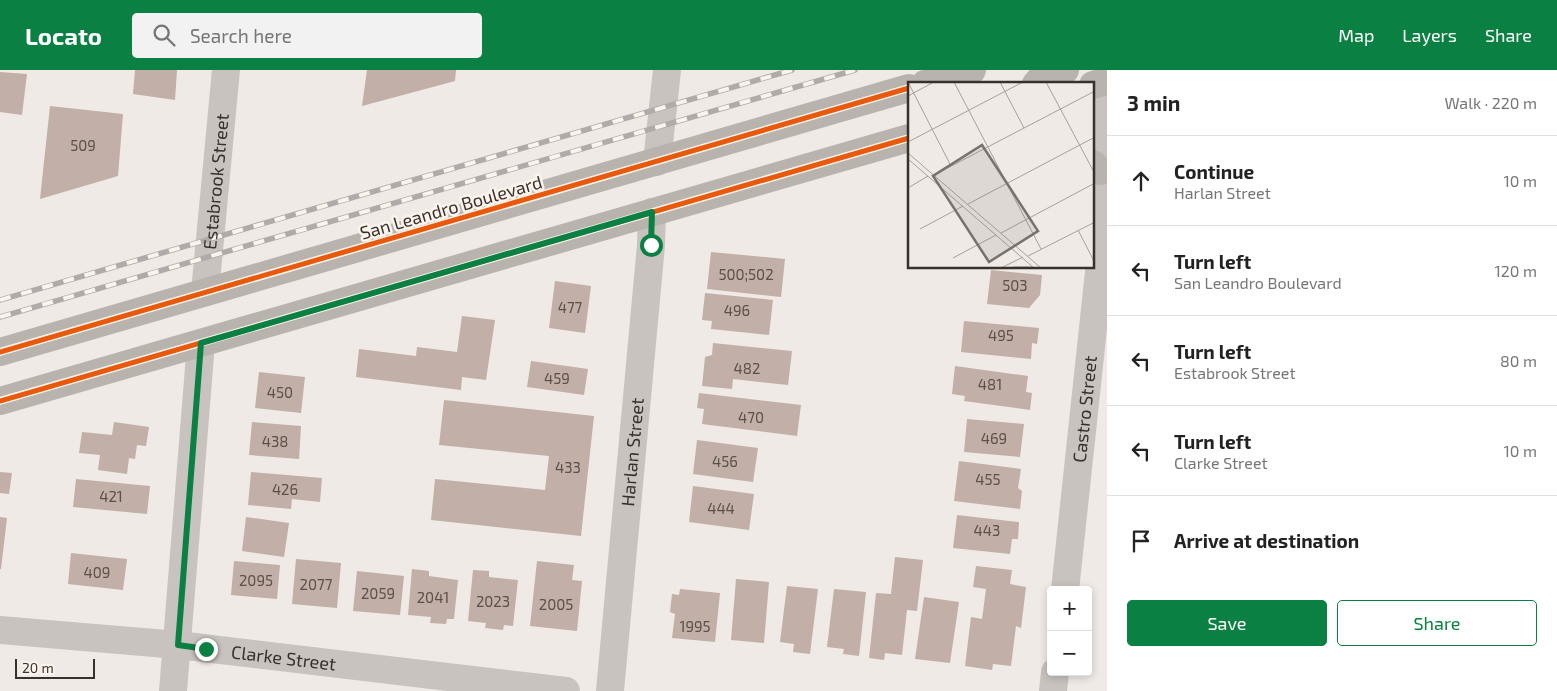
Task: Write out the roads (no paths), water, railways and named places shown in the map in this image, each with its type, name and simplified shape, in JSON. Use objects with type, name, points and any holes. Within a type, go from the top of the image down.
[{"type":"main road","points":[[932,82],[972,70]]},
{"type":"main road","points":[[1038,82],[1043,76],[1065,70]]},
{"type":"main road","points":[[1094,85],[1107,81]]},
{"type":"main road","name":"San Leandro Boulevard","points":[[6,348],[908,89]]},
{"type":"main road","points":[[0,401],[908,139]]},
{"type":"street","name":"Estabrook Street","points":[[205,292],[226,70]]},
{"type":"street","points":[[657,162],[667,70]]},
{"type":"street","name":"Castro Street","points":[[1065,586],[1102,292],[1102,182],[1107,101]]},
{"type":"street","name":"Harlan Street","points":[[610,691],[651,245],[652,212]]},
{"type":"street","points":[[174,691],[201,343]]},
{"type":"street","name":"Clarke Street","points":[[0,630],[178,645],[566,691]]},
{"type":"street","points":[[1053,691],[1055,676]]},
{"type":"railway","points":[[0,300],[792,70]]},
{"type":"railway","points":[[0,317],[855,70]]}]
